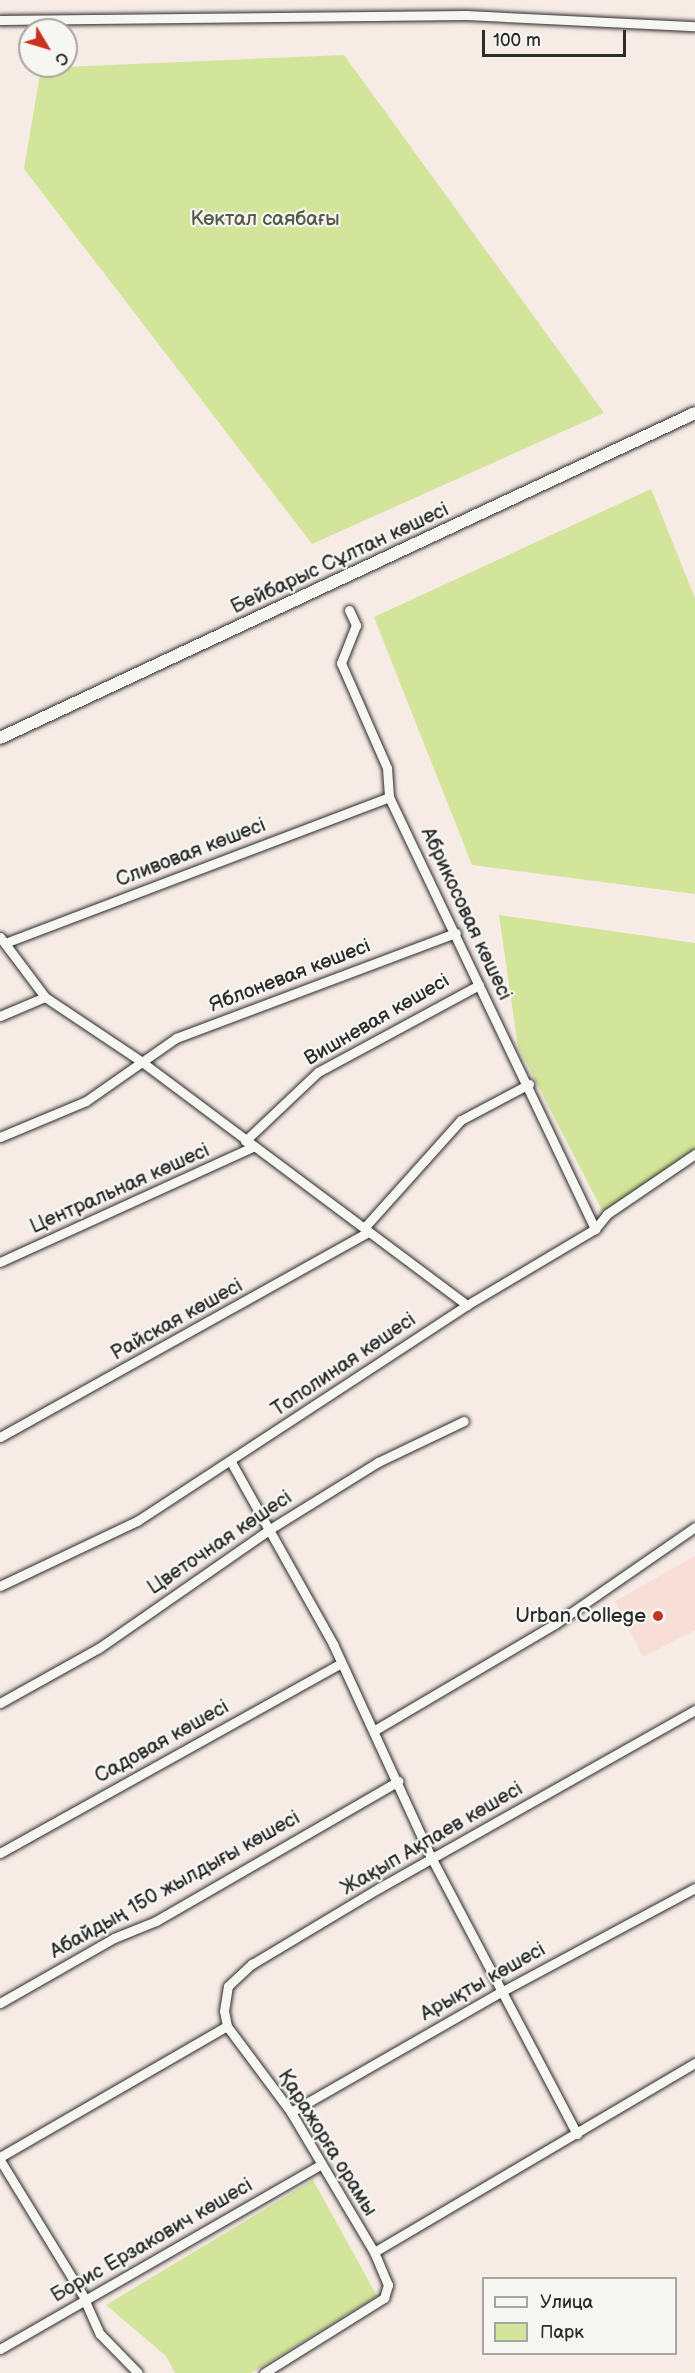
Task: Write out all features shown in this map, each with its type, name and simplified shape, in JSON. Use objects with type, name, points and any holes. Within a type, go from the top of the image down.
[{"type":"street","points":[[0,20],[466,15],[695,26]]},
{"type":"street","name":"Бейбарыс Сұлтан көшесі","points":[[0,738],[695,413]]},
{"type":"street","name":"Абрикосовая көшесі","points":[[349,610],[356,625],[341,663],[387,768],[389,797],[456,933],[478,985],[529,1084],[594,1229]]},
{"type":"street","name":"Сливовая көшесі","points":[[2,940],[389,797]]},
{"type":"street","name":"Яблоневая көшесі","points":[[0,1137],[86,1101],[176,1038],[456,933]]},
{"type":"street","points":[[2,940],[45,997],[142,1062],[467,1305]]},
{"type":"street","name":"Вишневая көшесі","points":[[250,1144],[318,1072],[478,985]]},
{"type":"street","points":[[0,1016],[45,997]]},
{"type":"street","name":"Райская көшесі","points":[[0,1437],[367,1230],[461,1120],[529,1084]]},
{"type":"street","name":"Центральная көшесі","points":[[0,1262],[250,1144]]},
{"type":"street","name":"Тополиная көшесі","points":[[0,1586],[137,1521],[231,1462],[467,1305],[594,1229],[607,1214],[695,1154]]},
{"type":"street","name":"Цветочная көшесі","points":[[0,1703],[99,1648],[270,1529],[378,1462],[465,1421]]},
{"type":"street","points":[[231,1462],[270,1529],[341,1663],[375,1730],[432,1859],[499,1992],[577,2134]]},
{"type":"street","points":[[375,1730],[555,1624],[695,1527]]},
{"type":"street","name":"Садовая көшесі","points":[[0,1853],[341,1663]]},
{"type":"street","name":"Жақып Ақпаев көшесі","points":[[227,2026],[224,1998],[237,1974],[432,1859],[695,1710]]},
{"type":"street","name":"Абайдың 150 жылдығы көшесі","points":[[0,2003],[114,1938],[156,1921],[398,1781]]},
{"type":"street","name":"Арықты көшесі","points":[[291,2112],[499,1992],[695,1888]]},
{"type":"street","points":[[138,2373],[100,2334],[84,2299],[0,2158],[227,2026]]},
{"type":"street","name":"Қаражорға орамы","points":[[227,2026],[291,2112],[374,2252],[388,2285],[387,2295],[264,2373]]},
{"type":"street","points":[[374,2252],[577,2134],[631,2097],[695,2063]]},
{"type":"street","name":"Борис Ерзакович көшесі","points":[[0,2349],[322,2164]]},
{"type":"shaded area","name":"Urban College","points":[[695,1556],[695,1630],[643,1657],[615,1601]]},
{"type":"green space","name":"Көктал саябағы","points":[[344,55],[604,413],[312,544],[24,169],[39,78],[78,78],[78,66]]},
{"type":"green space","points":[[651,489],[695,598],[695,894],[472,865],[374,617]]},
{"type":"green space","points":[[499,915],[695,943],[695,1149],[603,1212],[518,1047]]},
{"type":"green space","points":[[313,2180],[377,2296],[251,2373],[175,2373],[166,2356],[106,2305]]},
{"type":"place","name":"Urban College","points":[[658,1616]]}]
